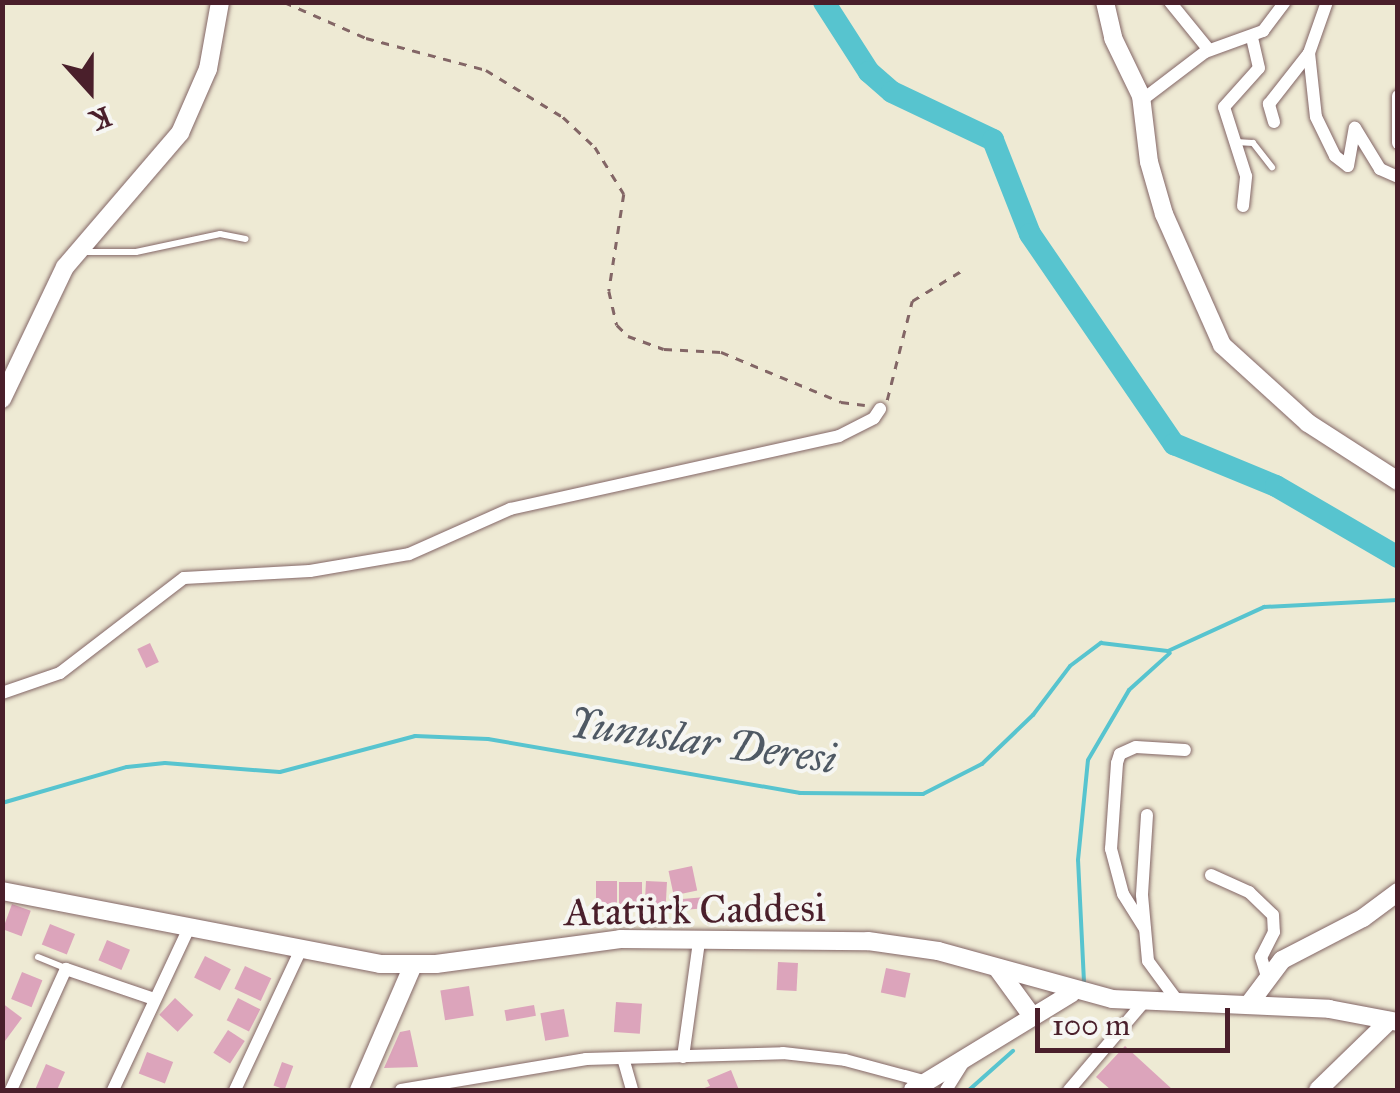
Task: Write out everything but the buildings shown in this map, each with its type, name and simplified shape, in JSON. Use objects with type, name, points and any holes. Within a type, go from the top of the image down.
[{"type":"street","points":[[2,399],[76,252],[140,187],[180,133],[208,69],[220,2]]},
{"type":"street","points":[[1104,2],[1142,100],[1152,180],[1222,345],[1308,422],[1398,481]]},
{"type":"street","points":[[1170,2],[1209,50]]},
{"type":"street","points":[[1142,100],[1209,50],[1252,37],[1271,26],[1286,2]]},
{"type":"street","points":[[1274,122],[1269,104],[1309,52],[1326,2]]},
{"type":"street","points":[[1243,206],[1246,176],[1224,108],[1258,68],[1252,37]]},
{"type":"street","points":[[1309,52],[1316,117],[1335,156],[1348,166],[1355,128],[1380,169],[1398,177]]},
{"type":"street","points":[[1398,96],[1398,143]]},
{"type":"street","points":[[2,693],[60,673],[184,578],[310,571],[408,554],[510,509],[840,436],[874,418],[880,409]]},
{"type":"street","points":[[1145,929],[1122,894],[1111,848],[1117,763],[1136,748],[1185,750]]},
{"type":"street","points":[[1147,815],[1148,961],[1179,1003]]},
{"type":"street","points":[[1212,875],[1249,892],[1273,916],[1274,932],[1261,957],[1268,976]]},
{"type":"street","name":"Atatürk Caddesi","points":[[2,891],[300,951],[413,966],[620,939],[884,942],[997,968],[1072,993],[1144,1002],[1249,1004],[1393,1021]]},
{"type":"street","points":[[1249,1004],[1282,960],[1398,892]]},
{"type":"street","points":[[113,1090],[188,930]]},
{"type":"street","points":[[683,1057],[699,940]]},
{"type":"street","points":[[235,1090],[300,951]]},
{"type":"street","points":[[359,1090],[413,966]]},
{"type":"street","points":[[11,1090],[66,968],[154,999]]},
{"type":"street","points":[[997,968],[1032,1016]]},
{"type":"street","points":[[401,1090],[463,1085],[622,1058],[809,1055],[920,1086],[1072,993]]},
{"type":"street","points":[[1069,1090],[1144,1002]]},
{"type":"street","points":[[1321,1090],[1393,1021]]},
{"type":"street","points":[[622,1058],[629,1089]]},
{"type":"street","points":[[946,1090],[965,1058]]},
{"type":"lane","points":[[1234,142],[1254,143],[1272,167]]},
{"type":"lane","points":[[76,252],[136,252],[220,234],[246,239]]},
{"type":"lane","points":[[38,957],[66,968]]},
{"type":"path","points":[[284,2],[353,34],[486,70],[563,117],[595,147],[624,194],[609,291],[617,325],[628,336],[664,349],[721,352],[841,402],[880,409],[894,386],[912,301],[966,268]]},
{"type":"waterway","points":[[824,2],[869,72],[892,92],[993,140],[1030,234],[1174,444],[1276,486],[1398,557]]},
{"type":"waterway","name":"Yunuslar Deresi","points":[[2,803],[127,767],[165,763],[280,772],[415,736],[488,739],[800,793],[923,794],[982,764],[1033,715],[1070,666],[1101,643],[1168,651],[1264,607],[1398,600]]},
{"type":"waterway","points":[[1084,982],[1078,860],[1088,760],[1129,690],[1170,653]]},
{"type":"waterway","points":[[969,1090],[1013,1051]]}]
